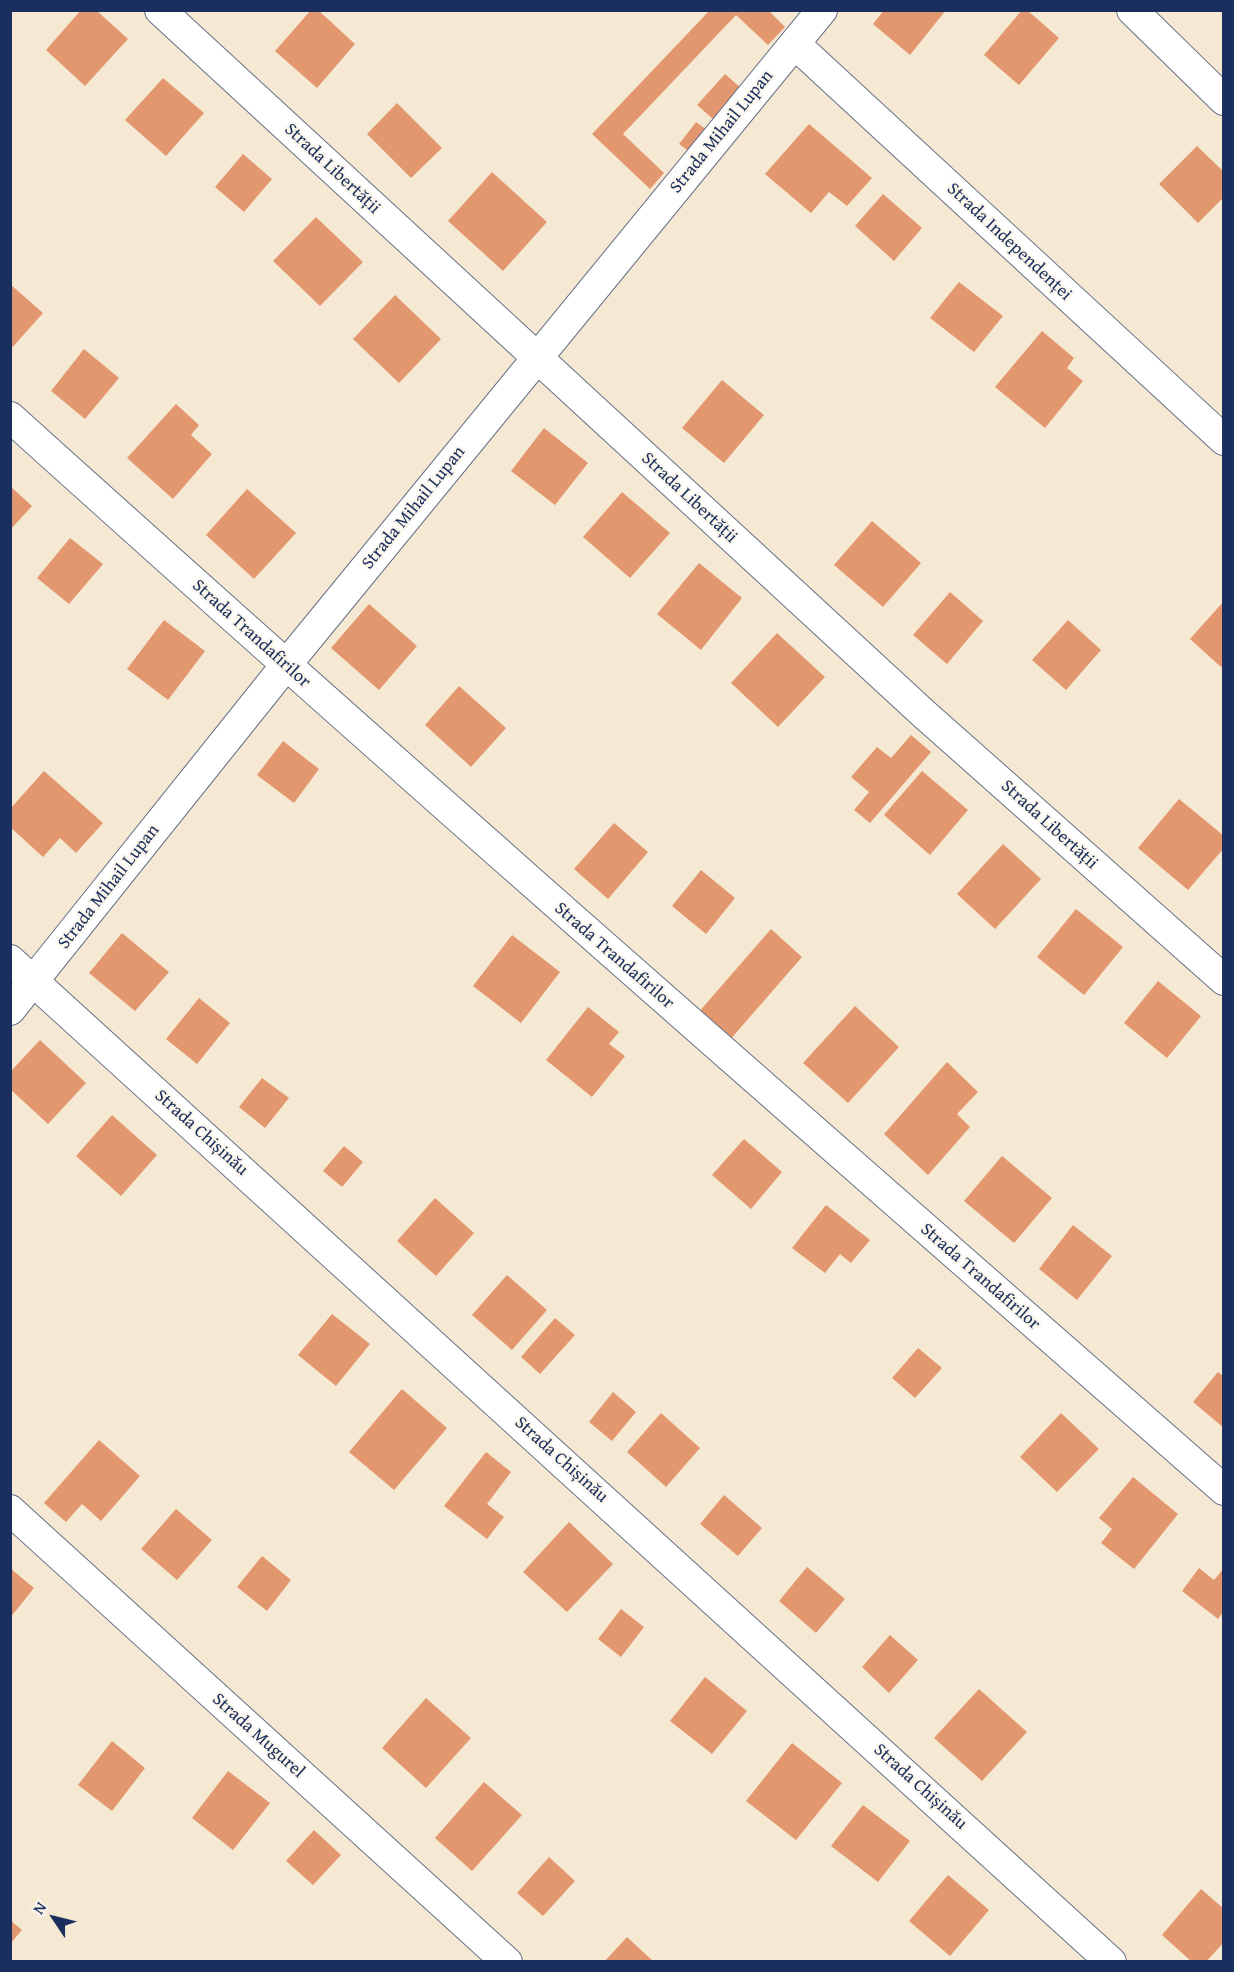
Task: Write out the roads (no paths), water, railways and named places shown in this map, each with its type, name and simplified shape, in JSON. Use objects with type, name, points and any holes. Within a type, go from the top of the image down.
[{"type":"street","name":"Strada Libertății","points":[[160,10],[924,714],[1224,980]]},
{"type":"street","name":"Strada Mihail Lupan","points":[[10,1010],[285,665],[822,10]]},
{"type":"street","points":[[1132,10],[1224,100]]},
{"type":"street","name":"Strada Independenței","points":[[795,44],[1224,440]]},
{"type":"street","name":"Strada Trandafirilor","points":[[10,417],[285,665],[666,1002],[1224,1490]]},
{"type":"street","name":"Strada Chișinău","points":[[10,960],[1111,1962]]},
{"type":"street","name":"Strada Mugurel","points":[[10,1510],[507,1962]]}]
